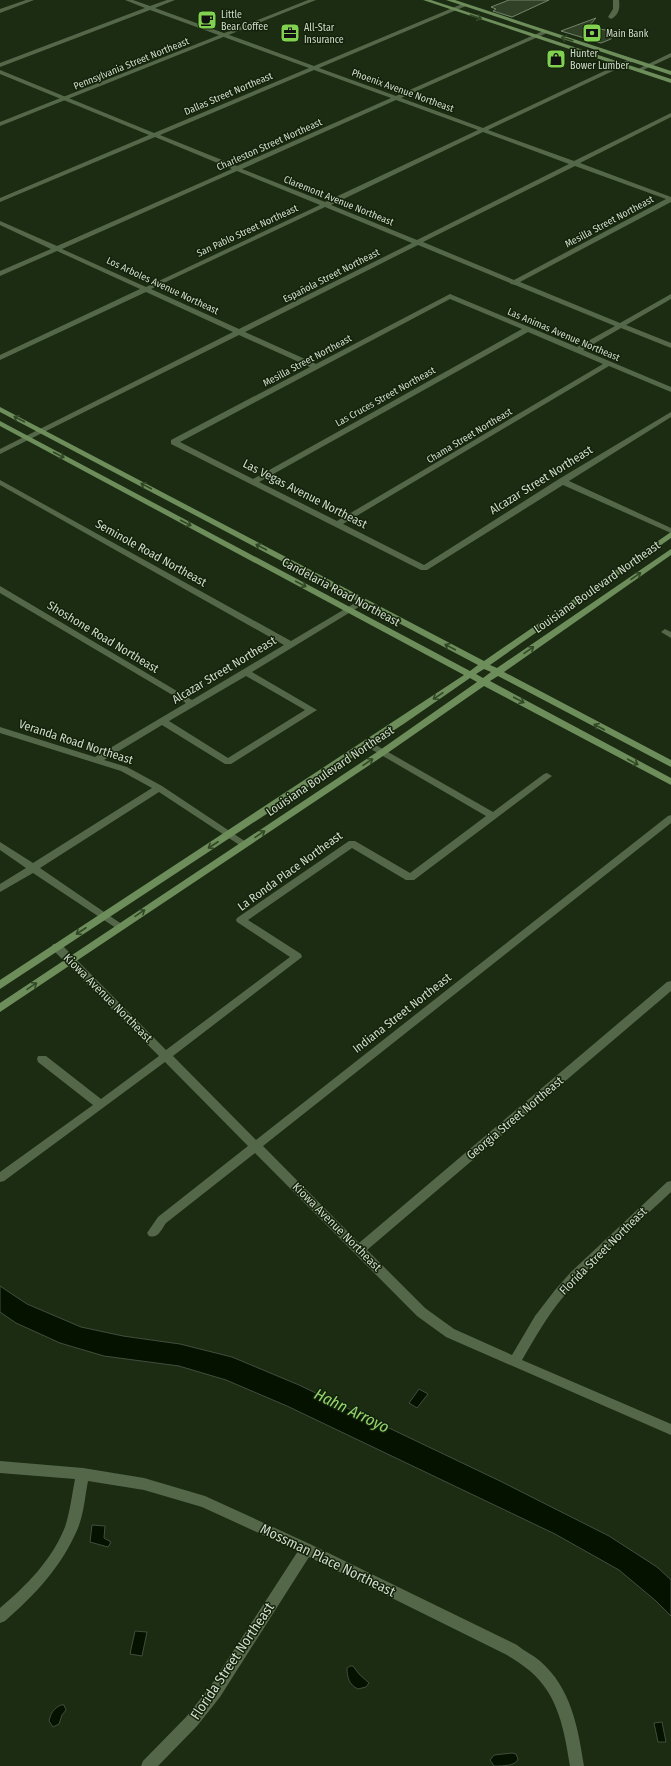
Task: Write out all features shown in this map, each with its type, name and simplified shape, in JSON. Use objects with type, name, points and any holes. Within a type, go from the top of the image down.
[{"type":"main road","points":[[426,0],[671,81]]},
{"type":"main road","points":[[448,0],[671,73]]},
{"type":"main road","name":"Candelaria Road Northeast","points":[[0,409],[671,764]]},
{"type":"main road","name":"Candelaria Road Northeast","points":[[0,423],[671,782]]},
{"type":"main road","name":"Louisiana Boulevard Northeast","points":[[0,985],[484,666],[671,533]]},
{"type":"main road","name":"Louisiana Boulevard Northeast","points":[[0,1008],[119,927],[383,752],[671,551]]},
{"type":"street","points":[[0,11],[31,0]]},
{"type":"street","name":"Phoenix Avenue Northeast","points":[[128,0],[671,199]]},
{"type":"street","points":[[0,65],[172,0]]},
{"type":"street","name":"Pennsylvania Street Northeast","points":[[0,124],[313,0]]},
{"type":"street","points":[[612,17],[615,14],[617,6],[616,0]]},
{"type":"street","name":"Dallas Street Northeast","points":[[0,200],[464,5]]},
{"type":"street","name":"Charleston Street Northeast","points":[[0,274],[545,32]]},
{"type":"street","points":[[639,70],[671,55]]},
{"type":"street","name":"San Pablo Street Northeast","points":[[0,358],[632,60]]},
{"type":"street","name":"Claremont Avenue Northeast","points":[[0,72],[513,283],[671,346]]},
{"type":"street","name":"Española Street Northeast","points":[[0,452],[671,115]]},
{"type":"street","name":"Mesilla Street Northeast","points":[[513,283],[671,199]]},
{"type":"street","name":"Los Arboles Avenue Northeast","points":[[0,223],[316,367]]},
{"type":"street","name":"Mesilla Street Northeast","points":[[174,442],[450,296]]},
{"type":"street","name":"Las Animas Avenue Northeast","points":[[450,296],[671,390]]},
{"type":"street","points":[[578,350],[671,296]]},
{"type":"street","name":"Las Cruces Street Northeast","points":[[253,482],[527,329]]},
{"type":"street","name":"Chama Street Northeast","points":[[338,524],[610,363]]},
{"type":"street","name":"Alcazar Street Northeast","points":[[424,568],[671,414]]},
{"type":"street","name":"Las Vegas Avenue Northeast","points":[[174,442],[424,568]]},
{"type":"street","points":[[562,481],[671,533]]},
{"type":"street","name":"Seminole Road Northeast","points":[[0,482],[291,645]]},
{"type":"street","name":"Shoshone Road Northeast","points":[[0,589],[193,704]]},
{"type":"street","name":"Alcazar Street Northeast","points":[[98,760],[363,602]]},
{"type":"street","points":[[164,722],[228,762],[312,710],[246,672]]},
{"type":"street","name":"Veranda Road Northeast","points":[[0,730],[124,769],[159,788],[244,844]]},
{"type":"street","points":[[367,743],[493,816]]},
{"type":"street","name":"La Ronda Place Northeast","points":[[0,1178],[101,1105],[298,957],[241,920],[352,842],[410,878],[547,776]]},
{"type":"street","points":[[0,889],[159,788]]},
{"type":"street","name":"Indiana Street Northeast","points":[[153,1233],[162,1220],[671,818]]},
{"type":"street","points":[[0,845],[119,927]]},
{"type":"street","name":"Kiowa Avenue Northeast","points":[[57,947],[421,1312],[456,1336],[671,1430]]},
{"type":"street","name":"Georgia Street Northeast","points":[[360,1250],[671,985]]},
{"type":"street","points":[[42,1059],[101,1105]]},
{"type":"street","name":"Florida Street Northeast","points":[[515,1361],[539,1320],[575,1274],[671,1185]]},
{"type":"street","name":"Mossman Place Northeast","points":[[0,1467],[83,1474],[144,1484],[205,1502],[307,1549],[512,1650],[537,1668],[560,1695],[570,1724],[577,1766]]},
{"type":"street","points":[[0,1617],[40,1579],[58,1553],[71,1528],[83,1474]]},
{"type":"street","name":"Florida Street Northeast","points":[[148,1766],[192,1722],[214,1692],[307,1549]]},
{"type":"shaded area","points":[[0,1286],[27,1304],[81,1327],[123,1336],[180,1344],[232,1357],[299,1385],[500,1481],[609,1536],[657,1567],[671,1580],[671,1616],[656,1601],[619,1570],[555,1534],[287,1406],[226,1380],[179,1366],[104,1356],[60,1343],[16,1323],[0,1312]]},
{"type":"shaded area","points":[[419,1389],[428,1394],[417,1408],[409,1403]]},
{"type":"shaded area","points":[[92,1525],[105,1526],[104,1538],[111,1542],[108,1547],[90,1542]]},
{"type":"shaded area","points":[[135,1631],[147,1632],[142,1656],[130,1654]]},
{"type":"shaded area","points":[[353,1666],[369,1683],[366,1687],[358,1689],[351,1683],[348,1678],[347,1671],[347,1668]]},
{"type":"shaded area","points":[[61,1705],[64,1705],[66,1710],[62,1715],[59,1724],[53,1727],[49,1721],[54,1710]]},
{"type":"shaded area","points":[[662,1722],[666,1742],[658,1742],[654,1723]]},
{"type":"shaded area","points":[[516,1754],[518,1759],[512,1764],[505,1766],[494,1766],[490,1760],[494,1755]]},
{"type":"building","points":[[509,0],[549,0],[512,17],[493,11],[496,9],[491,7]]},
{"type":"building","name":"Main Bank","points":[[596,18],[588,27],[617,32],[611,39],[601,43],[561,31]]},
{"type":"place","name":"Little Bear Coffee","points":[[207,20]]},
{"type":"place","name":"All-Star Insurance","points":[[290,33]]},
{"type":"place","name":"Main Bank","points":[[592,33]]},
{"type":"place","name":"Hunter Bower Lumber","points":[[556,59]]},
{"type":"water label","name":"Hahn Arroyo","points":[[352,1410]]}]
